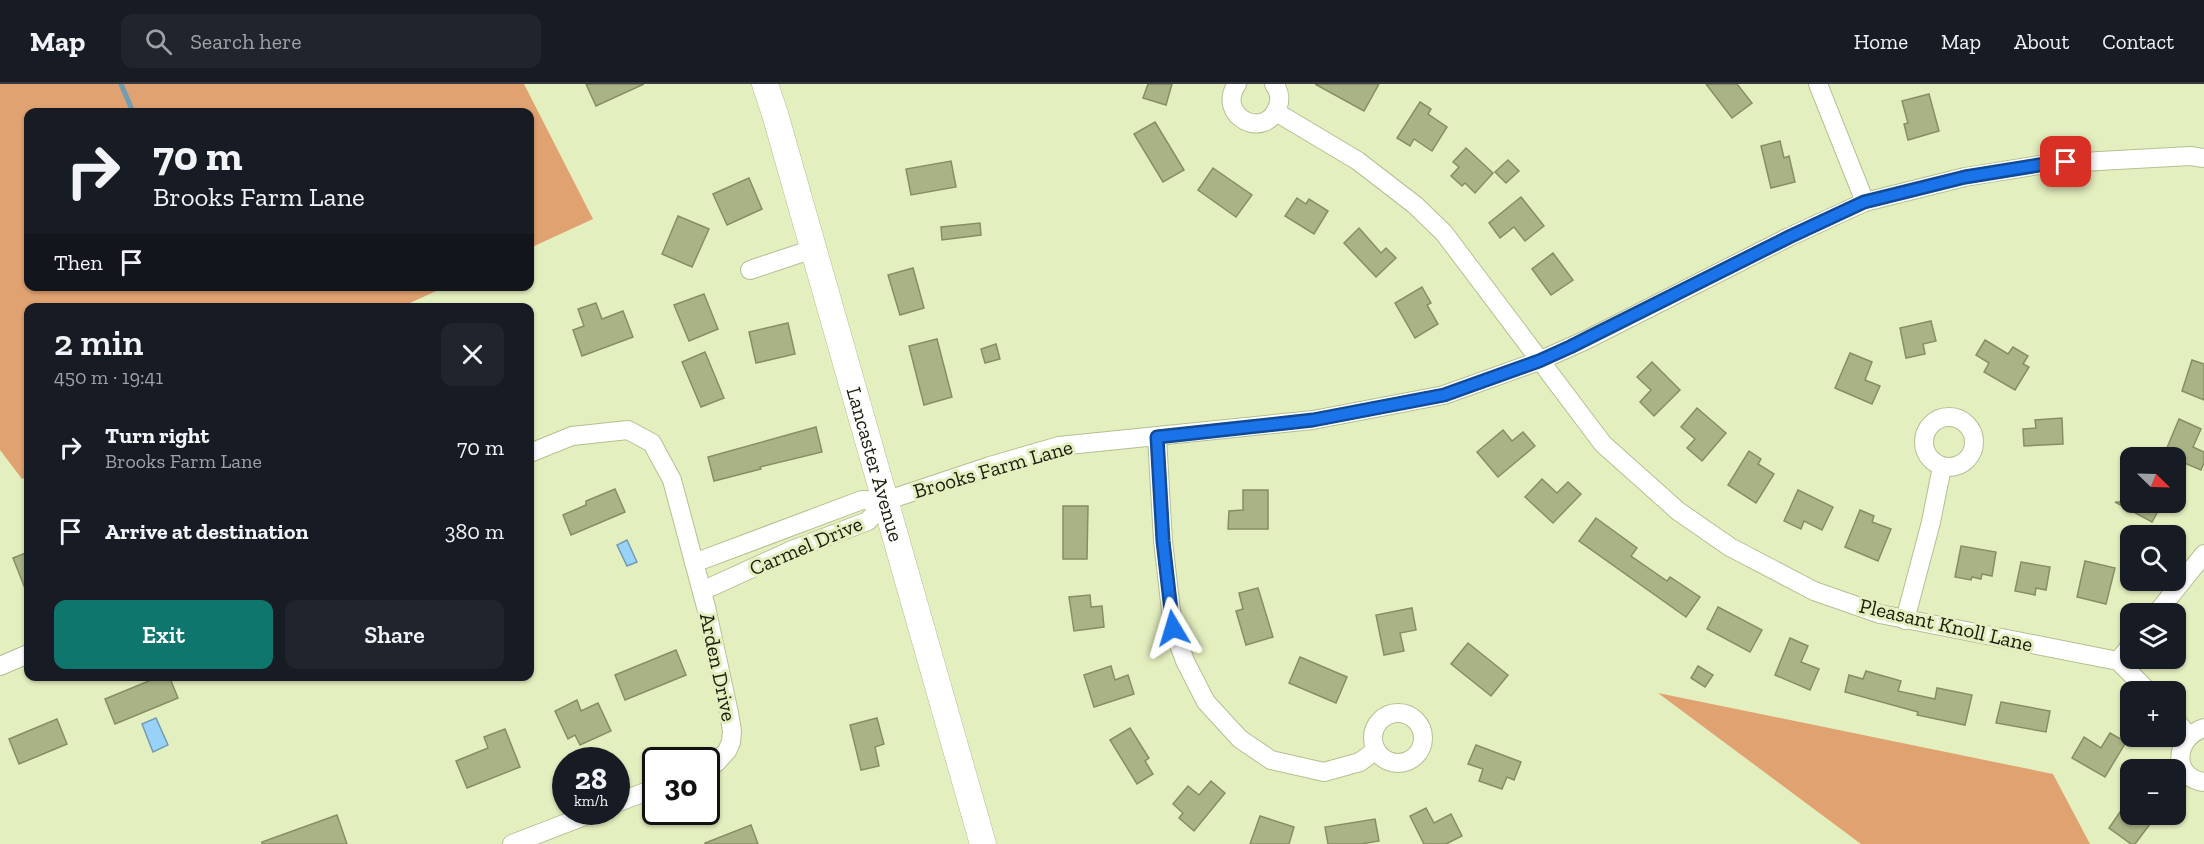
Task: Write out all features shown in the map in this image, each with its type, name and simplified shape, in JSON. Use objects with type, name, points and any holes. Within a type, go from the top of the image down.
[{"type":"main road","name":"Lancaster Avenue","points":[[765,84],[983,844]]},
{"type":"street","points":[[1237,84],[1231,94],[1231,103],[1239,117],[1252,123],[1267,121],[1276,112],[1280,102],[1274,84]]},
{"type":"street","points":[[1818,84],[1864,202]]},
{"type":"street","name":"Pleasant Knoll Lane","points":[[1276,112],[1358,161],[1422,212],[1444,233],[1603,444],[1678,511],[1730,547],[1814,591],[1880,614],[2118,661]]},
{"type":"street","name":"Brooks Farm Lane","points":[[885,501],[990,466],[1059,447],[1313,420],[1444,395],[1539,361],[1656,306],[1789,237],[1864,202],[1965,177],[2045,164],[2190,156],[2204,158]]},
{"type":"street","points":[[750,270],[813,249]]},
{"type":"street","name":"Arden Drive","points":[[534,451],[572,436],[628,430],[652,443],[672,480],[702,591],[732,731],[728,751],[720,759]]},
{"type":"street","points":[[1157,437],[1163,541],[1173,628],[1185,661],[1206,702],[1240,739],[1271,760],[1324,772],[1360,762],[1376,750]]},
{"type":"street","points":[[1905,620],[1931,522],[1942,467]]},
{"type":"street","name":"Carmel Drive","points":[[694,563],[862,501],[885,501]]},
{"type":"street","name":"Carmel Drive","points":[[702,591],[792,550],[868,522],[885,501]]},
{"type":"street","points":[[2165,603],[2204,554]]},
{"type":"street","points":[[0,666],[24,656]]},
{"type":"street","points":[[2120,658],[2118,661],[2138,681]]},
{"type":"street","points":[[2196,732],[2183,743],[2180,752],[2181,762],[2191,777],[2204,782]]},
{"type":"street","points":[[512,844],[561,825]]},
{"type":"shaded area","points":[[0,84],[524,84],[593,219],[534,246],[534,108],[24,108],[24,291],[436,291],[410,303],[24,303],[24,478],[22,479],[0,450]]},
{"type":"shaded area","points":[[1658,693],[2053,774],[2090,844],[1861,844]]},
{"type":"water","points":[[627,540],[637,562],[627,566],[617,545]]},
{"type":"water","points":[[156,718],[168,745],[153,752],[142,724]]},
{"type":"building","points":[[586,84],[644,84],[596,106]]},
{"type":"building","points":[[1148,84],[1172,84],[1166,105],[1143,98]]},
{"type":"building","points":[[1315,84],[1379,84],[1364,111]]},
{"type":"building","points":[[1706,84],[1737,84],[1752,103],[1732,118]]},
{"type":"building","points":[[1929,94],[1939,131],[1908,140],[1904,124],[1908,123],[1902,101]]},
{"type":"building","points":[[1420,102],[1431,109],[1428,114],[1447,127],[1432,151],[1414,139],[1410,146],[1397,138]]},
{"type":"building","points":[[1155,122],[1184,170],[1163,182],[1134,134]]},
{"type":"building","points":[[1780,141],[1784,158],[1789,156],[1795,182],[1771,188],[1761,146]]},
{"type":"building","points":[[1466,148],[1493,173],[1475,193],[1465,183],[1462,186],[1451,176],[1459,167],[1453,162]]},
{"type":"building","points":[[1508,160],[1519,171],[1506,183],[1495,172]]},
{"type":"building","points":[[951,161],[956,187],[911,195],[906,169]]},
{"type":"building","points":[[1213,168],[1252,195],[1236,217],[1198,190]]},
{"type":"building","points":[[749,178],[762,209],[727,225],[713,194]]},
{"type":"building","points":[[1521,197],[1544,226],[1525,241],[1514,227],[1500,238],[1489,223]]},
{"type":"building","points":[[1297,198],[1306,204],[1309,199],[1328,211],[1314,234],[1285,216]]},
{"type":"building","points":[[678,216],[709,229],[692,267],[662,254]]},
{"type":"building","points":[[980,223],[981,235],[942,240],[941,227]]},
{"type":"building","points":[[1359,228],[1381,253],[1386,248],[1396,258],[1376,277],[1344,243]]},
{"type":"building","points":[[1553,253],[1573,280],[1551,295],[1532,269]]},
{"type":"building","points":[[913,268],[924,308],[900,315],[888,275]]},
{"type":"building","points":[[1422,287],[1431,303],[1427,305],[1438,324],[1415,338],[1395,303]]},
{"type":"building","points":[[704,294],[718,329],[689,341],[674,305]]},
{"type":"building","points":[[596,303],[602,319],[623,311],[633,337],[582,356],[573,330],[584,326],[578,309]]},
{"type":"building","points":[[1931,321],[1936,341],[1923,344],[1925,354],[1906,358],[1900,328]]},
{"type":"building","points":[[788,323],[795,354],[756,363],[749,332]]},
{"type":"building","points":[[937,339],[952,397],[924,405],[909,346]]},
{"type":"building","points":[[1985,340],[2008,354],[2013,347],[2028,356],[2023,364],[2029,367],[2015,390],[1984,372],[1989,363],[1976,355]]},
{"type":"building","points":[[996,344],[1000,359],[985,363],[981,349]]},
{"type":"building","points":[[705,352],[724,398],[701,407],[682,362]]},
{"type":"building","points":[[1850,353],[1872,362],[1865,380],[1880,386],[1872,404],[1835,388]]},
{"type":"building","points":[[2192,360],[2204,364],[2204,400],[2182,391]]},
{"type":"building","points":[[1652,362],[1680,390],[1654,416],[1640,402],[1651,390],[1637,377]]},
{"type":"building","points":[[1697,408],[1726,433],[1702,461],[1687,448],[1695,439],[1681,427]]},
{"type":"building","points":[[2062,418],[2063,444],[2024,446],[2023,429],[2036,428],[2035,420]]},
{"type":"building","points":[[2179,419],[2201,429],[2193,447],[2204,452],[2204,463],[2201,470],[2186,464],[2186,447],[2167,447]]},
{"type":"building","points":[[816,427],[822,452],[714,481],[708,457]]},
{"type":"building","points":[[1503,430],[1512,441],[1523,432],[1535,446],[1498,477],[1477,452]]},
{"type":"building","points":[[1749,451],[1761,459],[1758,464],[1774,474],[1756,503],[1728,485]]},
{"type":"building","points":[[1542,479],[1557,493],[1568,482],[1581,494],[1553,523],[1525,497]]},
{"type":"building","points":[[615,489],[625,512],[571,535],[563,515],[586,505],[586,501]]},
{"type":"building","points":[[1243,490],[1268,490],[1268,529],[1228,529],[1229,511],[1243,510]]},
{"type":"building","points":[[1798,490],[1833,507],[1822,530],[1804,521],[1801,529],[1784,521]]},
{"type":"building","points":[[1063,506],[1088,506],[1087,559],[1063,559]]},
{"type":"building","points":[[1860,510],[1874,516],[1872,522],[1891,529],[1878,561],[1845,547]]},
{"type":"building","points":[[2135,513],[2157,513],[2152,522]]},
{"type":"building","points":[[1596,518],[1637,548],[1631,556],[1667,581],[1670,577],[1700,597],[1686,617],[1579,541]]},
{"type":"building","points":[[1961,546],[1996,552],[1992,576],[1982,574],[1981,579],[1972,577],[1971,580],[1955,577]]},
{"type":"building","points":[[24,554],[24,586],[13,558]]},
{"type":"building","points":[[2085,561],[2115,568],[2106,604],[2077,597]]},
{"type":"building","points":[[2021,562],[2050,567],[2046,590],[2036,588],[2035,595],[2015,591]]},
{"type":"building","points":[[1258,588],[1273,637],[1246,645],[1236,611],[1243,609],[1239,593]]},
{"type":"building","points":[[1090,595],[1091,607],[1102,606],[1104,627],[1074,631],[1069,597]]},
{"type":"building","points":[[1718,607],[1762,630],[1750,652],[1707,629]]},
{"type":"building","points":[[1412,608],[1416,630],[1400,633],[1404,651],[1384,655],[1376,615]]},
{"type":"building","points":[[1790,638],[1808,646],[1801,662],[1819,669],[1810,690],[1775,675]]},
{"type":"building","points":[[1468,643],[1508,675],[1491,696],[1451,664]]},
{"type":"building","points":[[676,650],[686,675],[625,700],[615,675]]},
{"type":"building","points":[[1300,657],[1347,677],[1336,703],[1289,683]]},
{"type":"building","points":[[1111,666],[1115,680],[1128,675],[1134,694],[1094,707],[1084,675]]},
{"type":"building","points":[[1698,666],[1713,675],[1705,687],[1691,678]]},
{"type":"building","points":[[1866,671],[1901,681],[1898,691],[1935,699],[1937,688],[1972,695],[1965,725],[1917,715],[1918,712],[1845,692],[1849,675],[1863,679]]},
{"type":"building","points":[[149,681],[171,681],[178,698],[115,724],[105,699]]},
{"type":"building","points":[[577,700],[581,711],[598,703],[611,731],[580,745],[575,735],[568,739],[555,711]]},
{"type":"building","points":[[2001,702],[2050,711],[2046,732],[1996,723]]},
{"type":"building","points":[[877,718],[884,744],[875,747],[879,766],[861,770],[850,725]]},
{"type":"building","points":[[57,719],[67,744],[19,764],[9,739]]},
{"type":"building","points":[[1130,728],[1149,758],[1145,761],[1153,774],[1137,784],[1110,740]]},
{"type":"building","points":[[505,729],[520,767],[467,788],[456,761],[488,748],[484,737]]},
{"type":"building","points":[[2110,733],[2120,739],[2120,747],[2123,747],[2105,777],[2072,758],[2084,737],[2101,748]]},
{"type":"building","points":[[1476,745],[1521,762],[1514,780],[1507,777],[1502,789],[1479,781],[1483,769],[1468,764]]},
{"type":"building","points":[[1211,781],[1225,793],[1194,831],[1179,818],[1183,813],[1173,804],[1188,786],[1199,795]]},
{"type":"building","points":[[1426,808],[1434,823],[1451,814],[1462,836],[1446,844],[1424,844],[1410,816]]},
{"type":"building","points":[[2120,812],[2120,825],[2149,825],[2135,844],[2131,844],[2109,828]]},
{"type":"building","points":[[337,815],[347,844],[262,844],[262,842]]},
{"type":"building","points":[[1260,816],[1294,827],[1289,844],[1250,844]]},
{"type":"building","points":[[1375,819],[1379,841],[1361,844],[1328,844],[1325,827]]},
{"type":"building","points":[[751,825],[758,844],[705,844],[705,843]]},
{"type":"waterway","points":[[121,84],[131,108]]},
{"type":"route","points":[[1173,628],[1163,541],[1157,437],[1313,420],[1444,395],[1539,361],[1570,347],[1864,202],[1965,177],[2066,162]]}]
